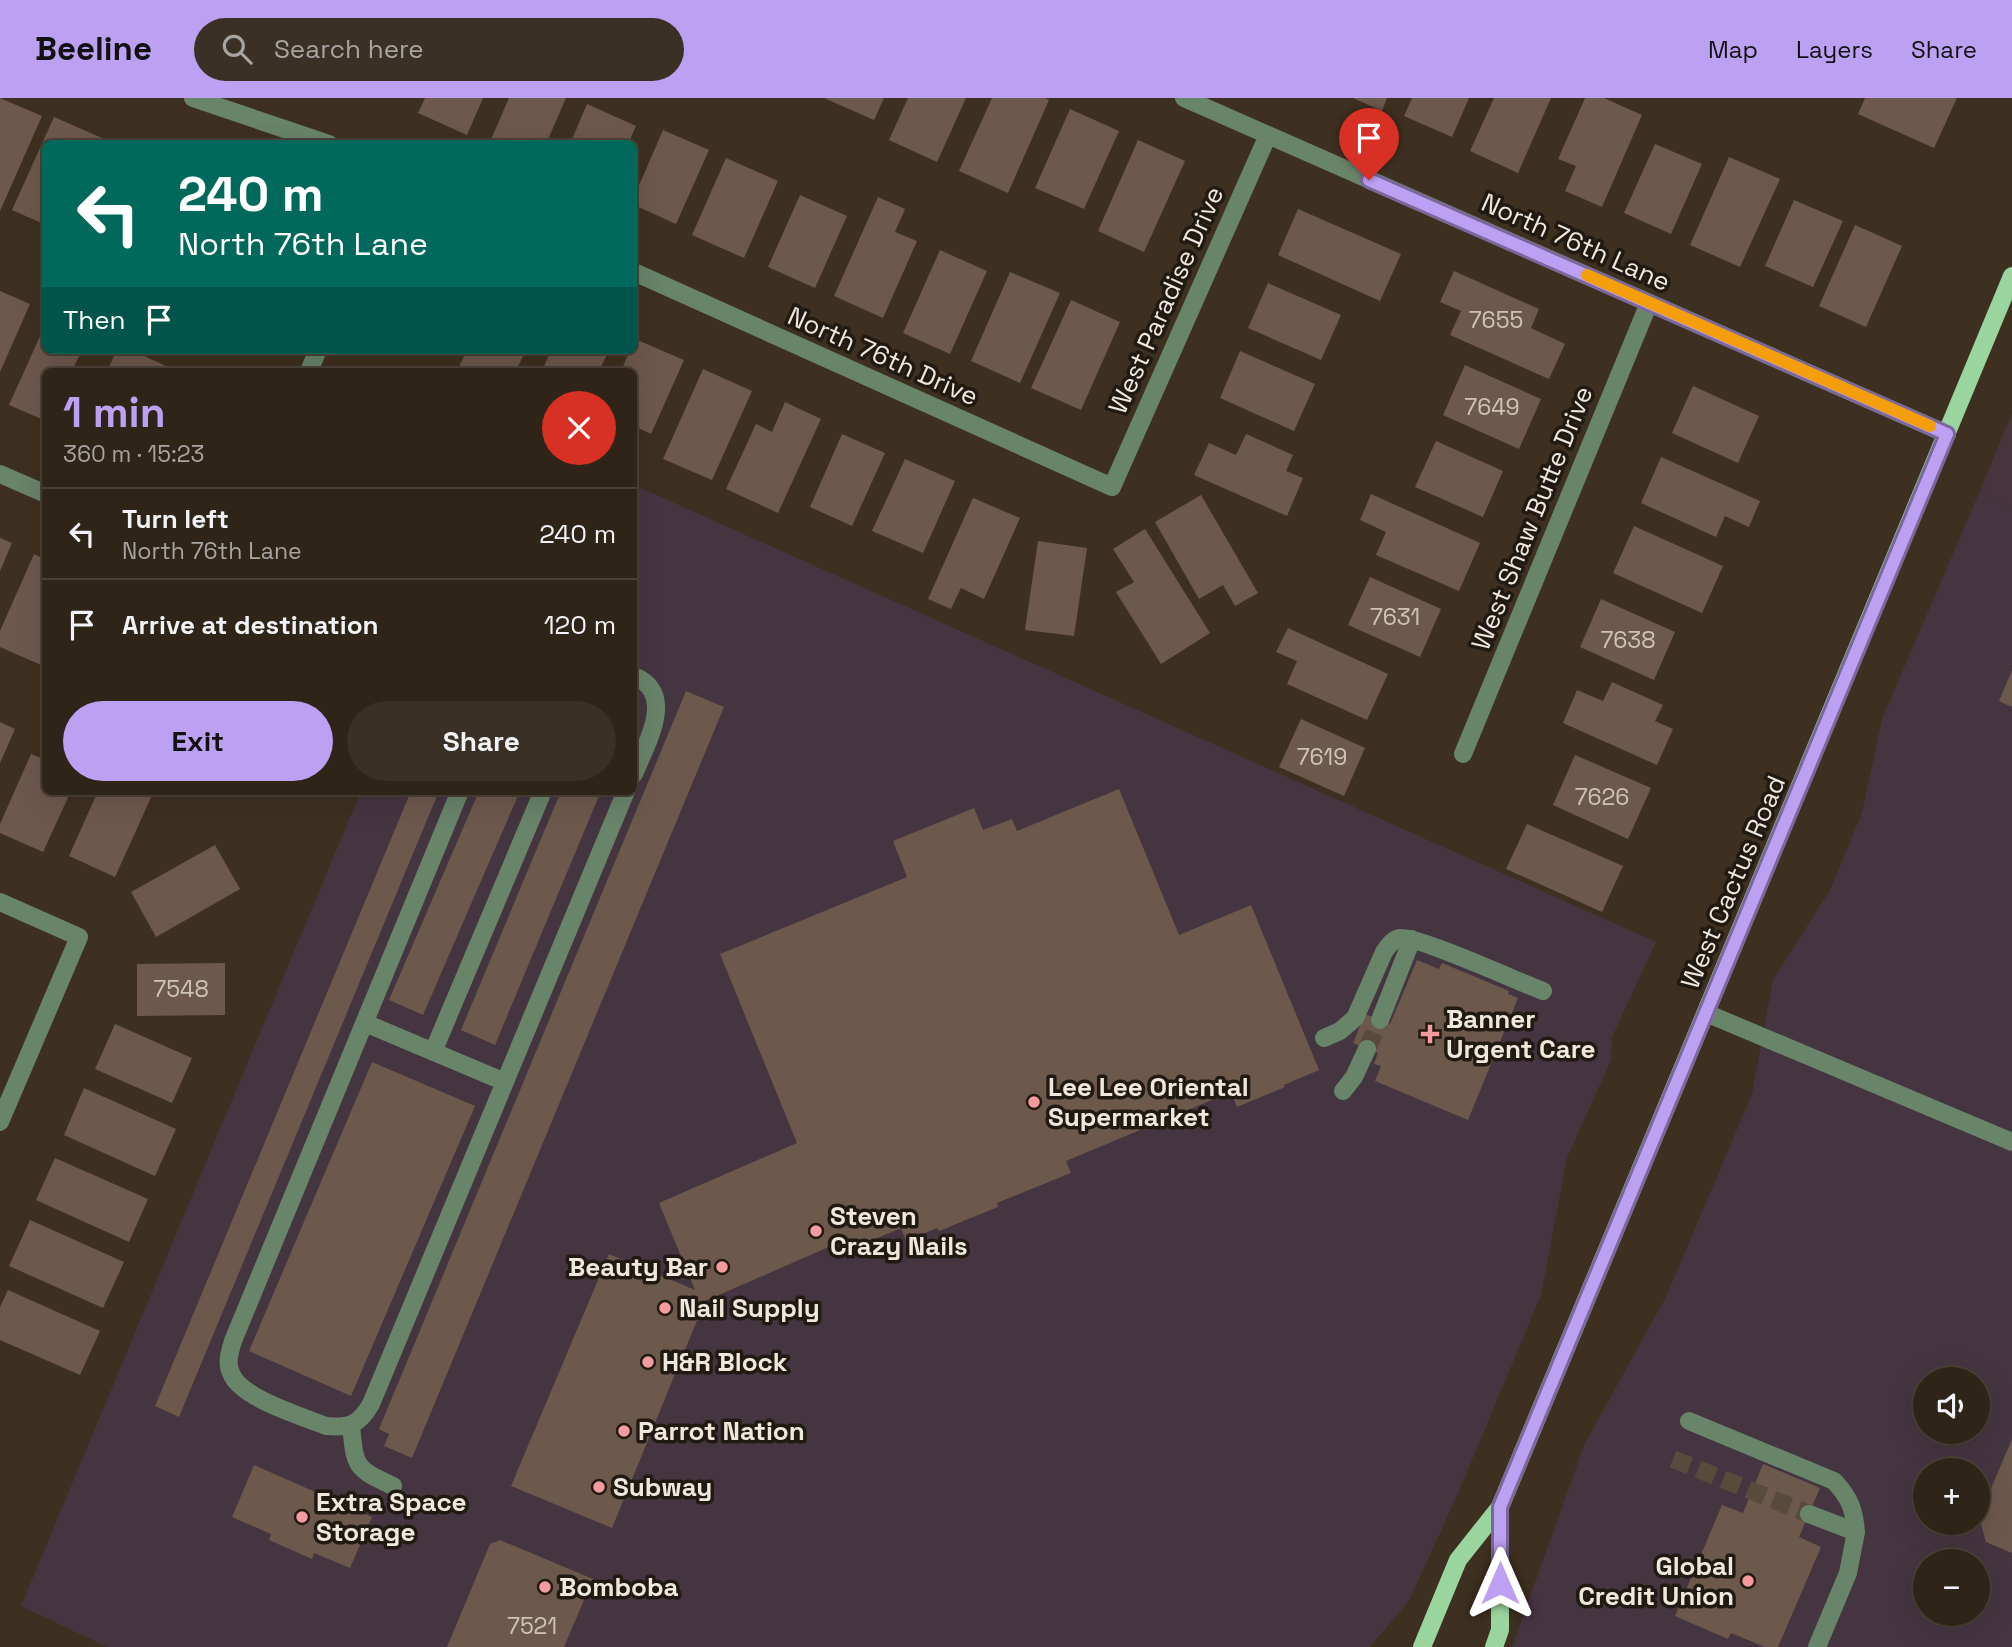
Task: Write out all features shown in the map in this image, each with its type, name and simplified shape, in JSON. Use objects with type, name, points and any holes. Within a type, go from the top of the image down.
[{"type":"main road","name":"West Cactus Road","points":[[1422,1647],[1458,1560],[1500,1507],[2012,276]]},
{"type":"main road","name":"West Cactus Road","points":[[1494,1647],[1500,1630],[1500,1507]]},
{"type":"street","points":[[193,98],[317,140]]},
{"type":"street","name":"North 76th Lane","points":[[1184,98],[1947,434]]},
{"type":"street","name":"West Paradise Drive","points":[[1112,487],[1268,135]]},
{"type":"street","name":"North 76th Drive","points":[[637,273],[1112,487]]},
{"type":"street","name":"West Shaw Butte Drive","points":[[1463,754],[1649,303]]},
{"type":"street","points":[[0,474],[42,492]]},
{"type":"street","points":[[637,678],[651,688],[656,700],[656,715],[637,766]]},
{"type":"street","points":[[458,795],[229,1356],[230,1372],[238,1386],[252,1395],[326,1426],[351,1426],[364,1416],[371,1404],[624,795]]},
{"type":"street","points":[[433,1052],[541,795]]},
{"type":"street","points":[[0,902],[79,937],[0,1122]]},
{"type":"street","points":[[1324,1038],[1340,1031],[1355,1018],[1384,952],[1390,943],[1400,938],[1412,939],[1543,991]]},
{"type":"street","points":[[1380,1020],[1412,939]]},
{"type":"street","points":[[1706,1013],[2012,1142]]},
{"type":"street","points":[[365,1023],[505,1082]]},
{"type":"street","points":[[1343,1091],[1354,1077],[1367,1049]]},
{"type":"street","points":[[1689,1421],[1834,1481],[1847,1495],[1855,1514],[1856,1532],[1848,1573],[1817,1647]]},
{"type":"street","points":[[351,1426],[358,1464],[366,1473],[393,1486]]},
{"type":"street","points":[[1809,1514],[1856,1532]]},
{"type":"shaded area","points":[[2012,413],[2012,508],[1979,493]]},
{"type":"shaded area","points":[[637,486],[1656,942],[1612,1037],[1611,1060],[1567,1158],[1541,1295],[1459,1491],[1409,1601],[1371,1647],[107,1647],[21,1606],[359,795],[637,795]]},
{"type":"shaded area","points":[[1979,493],[2012,508],[2012,1647],[1512,1647],[1585,1443],[1666,1297],[1752,1094],[1773,980],[1830,890],[1862,813],[1882,719]]},
{"type":"building","points":[[0,98],[42,116],[0,211]]},
{"type":"building","points":[[425,98],[483,98],[467,135],[418,113]]},
{"type":"building","points":[[509,98],[566,98],[548,140],[491,140]]},
{"type":"building","points":[[824,98],[884,98],[874,120]]},
{"type":"building","points":[[908,98],[966,98],[937,162],[889,140]]},
{"type":"building","points":[[992,98],[1049,100],[1008,193],[959,171]]},
{"type":"building","points":[[1353,98],[1387,98],[1382,111]]},
{"type":"building","points":[[1412,98],[1469,98],[1452,137],[1404,116]]},
{"type":"building","points":[[1494,98],[1551,98],[1518,173],[1470,151]]},
{"type":"building","points":[[1585,98],[1604,98],[1642,115],[1602,207],[1565,191],[1576,166],[1558,159]]},
{"type":"building","points":[[1865,98],[1957,98],[1934,148],[1858,114]]},
{"type":"building","points":[[587,104],[636,126],[630,140],[572,140]]},
{"type":"building","points":[[1070,109],[1119,131],[1084,209],[1035,188]]},
{"type":"building","points":[[54,117],[102,138],[101,140],[44,140]]},
{"type":"building","points":[[663,130],[709,150],[676,224],[637,206],[637,190]]},
{"type":"building","points":[[1138,140],[1185,161],[1144,252],[1098,231]]},
{"type":"building","points":[[42,144],[42,223],[12,210]]},
{"type":"building","points":[[1655,144],[1702,164],[1671,234],[1624,213]]},
{"type":"building","points":[[1729,157],[1780,179],[1740,267],[1690,245]]},
{"type":"building","points":[[726,158],[778,181],[744,258],[692,235]]},
{"type":"building","points":[[800,195],[847,216],[815,288],[768,267]]},
{"type":"building","points":[[878,197],[905,209],[895,232],[917,241],[883,318],[834,296]]},
{"type":"building","points":[[1794,200],[1843,221],[1813,287],[1765,266]]},
{"type":"building","points":[[1298,209],[1401,254],[1380,301],[1278,255]]},
{"type":"building","points":[[1855,225],[1902,246],[1866,327],[1819,306]]},
{"type":"building","points":[[940,250],[987,271],[950,354],[903,333]]},
{"type":"building","points":[[1454,271],[1539,309],[1531,328],[1565,344],[1549,379],[1450,335],[1461,311],[1440,302]]},
{"type":"building","points":[[1010,272],[1060,293],[1020,383],[971,361]]},
{"type":"building","points":[[1268,283],[1341,315],[1321,360],[1248,328]]},
{"type":"building","points":[[0,291],[30,304],[0,372]]},
{"type":"building","points":[[1071,300],[1120,322],[1081,410],[1031,388]]},
{"type":"building","points":[[42,332],[42,354],[80,354],[73,368],[42,368],[42,419],[9,405]]},
{"type":"building","points":[[637,340],[684,360],[651,434],[637,427],[637,368],[622,368],[628,354],[637,354]]},
{"type":"building","points":[[1240,351],[1315,384],[1294,431],[1220,398]]},
{"type":"building","points":[[115,354],[140,354],[166,366],[165,368],[108,368]]},
{"type":"building","points":[[465,354],[524,354],[517,368],[458,368]]},
{"type":"building","points":[[549,354],[607,354],[600,368],[543,368]]},
{"type":"building","points":[[1465,365],[1541,399],[1519,449],[1443,415]]},
{"type":"building","points":[[703,369],[752,391],[712,480],[663,459]]},
{"type":"building","points":[[1693,386],[1759,416],[1738,463],[1672,433]]},
{"type":"building","points":[[785,402],[821,419],[778,513],[726,489],[756,424],[772,432]]},
{"type":"building","points":[[842,434],[885,453],[852,526],[810,507]]},
{"type":"building","points":[[1246,434],[1293,455],[1286,471],[1303,478],[1287,516],[1194,475],[1209,443],[1236,455]]},
{"type":"building","points":[[1436,441],[1503,471],[1483,517],[1415,487]]},
{"type":"building","points":[[1661,457],[1760,501],[1749,527],[1725,516],[1716,537],[1641,503]]},
{"type":"building","points":[[905,459],[955,481],[923,553],[872,531]]},
{"type":"building","points":[[1371,494],[1480,543],[1459,591],[1376,555],[1386,532],[1360,520]]},
{"type":"building","points":[[1201,495],[1258,593],[1235,606],[1223,585],[1199,599],[1155,522]]},
{"type":"building","points":[[973,498],[1020,518],[984,599],[961,588],[951,609],[928,599]]},
{"type":"building","points":[[1634,526],[1723,566],[1702,613],[1613,573]]},
{"type":"building","points":[[1145,529],[1210,633],[1161,664],[1116,592],[1134,582],[1113,549]]},
{"type":"building","points":[[0,538],[12,543],[0,571]]},
{"type":"building","points":[[1038,541],[1087,548],[1074,636],[1025,630]]},
{"type":"building","points":[[34,554],[42,558],[41,665],[0,647],[0,631]]},
{"type":"building","points":[[1370,577],[1441,609],[1420,657],[1348,625]]},
{"type":"building","points":[[1601,599],[1675,632],[1654,680],[1580,647]]},
{"type":"building","points":[[1288,628],[1388,674],[1367,720],[1287,684],[1297,661],[1276,652]]},
{"type":"building","points":[[2012,670],[2012,707],[1999,701]]},
{"type":"building","points":[[1612,682],[1663,705],[1655,721],[1673,729],[1657,765],[1563,723],[1577,690],[1603,701]]},
{"type":"building","points":[[686,691],[724,707],[412,1458],[384,1446],[389,1434],[379,1429]]},
{"type":"building","points":[[1301,719],[1365,748],[1344,796],[1279,767]]},
{"type":"building","points":[[0,722],[15,729],[0,763]]},
{"type":"building","points":[[31,754],[42,758],[42,795],[69,795],[43,852],[0,833],[0,824]]},
{"type":"building","points":[[1575,755],[1651,788],[1628,839],[1553,805]]},
{"type":"building","points":[[1119,789],[1179,935],[1251,905],[1319,1070],[1237,1107],[1231,1092],[1066,1161],[1071,1173],[997,1203],[998,1207],[939,1231],[937,1228],[906,1241],[901,1228],[842,1253],[838,1243],[705,1301],[612,1528],[511,1486],[609,1254],[695,1290],[659,1203],[797,1143],[720,954],[907,877],[893,841],[974,808],[983,830],[1012,819],[1017,831]]},
{"type":"building","points":[[96,795],[152,795],[115,877],[69,856]]},
{"type":"building","points":[[409,795],[437,795],[179,1417],[155,1406]]},
{"type":"building","points":[[477,795],[518,795],[423,1015],[389,1000]]},
{"type":"building","points":[[559,795],[599,795],[495,1045],[461,1030]]},
{"type":"building","points":[[1527,824],[1623,866],[1602,912],[1506,869]]},
{"type":"building","points":[[215,845],[240,889],[156,937],[131,892]]},
{"type":"building","name":"Banner Urgent Care","points":[[1417,960],[1439,969],[1442,963],[1509,991],[1508,994],[1518,998],[1468,1120],[1375,1081],[1381,1066],[1374,1064],[1378,1053],[1353,1043],[1365,1014],[1390,1024]]},
{"type":"building","points":[[225,963],[225,1015],[137,1016],[137,964]]},
{"type":"building","points":[[115,1024],[192,1058],[172,1103],[95,1069]]},
{"type":"building","points":[[372,1062],[475,1106],[351,1396],[249,1351]]},
{"type":"building","points":[[84,1088],[176,1129],[155,1176],[64,1135]]},
{"type":"building","points":[[55,1158],[148,1199],[129,1242],[36,1200]]},
{"type":"building","points":[[30,1220],[124,1262],[103,1308],[9,1266]]},
{"type":"building","points":[[8,1290],[100,1331],[80,1375],[0,1340],[0,1307]]},
{"type":"building","points":[[2012,1439],[2012,1553],[1986,1542],[1984,1535],[1990,1535],[1990,1491]]},
{"type":"building","name":"Global Credit Union","points":[[1763,1464],[1820,1488],[1799,1537],[1821,1547],[1778,1647],[1765,1647],[1731,1633],[1728,1639],[1675,1616],[1722,1505],[1743,1513]]},
{"type":"building","name":"Extra Space Storage","points":[[254,1465],[372,1517],[350,1568],[314,1553],[312,1559],[269,1540],[271,1534],[232,1517]]},
{"type":"building","points":[[500,1540],[593,1579],[564,1647],[447,1647],[490,1544]]},
{"type":"tunnel","points":[[1367,1049],[1380,1020]]},
{"type":"tunnel","points":[[1673,1459],[1809,1514]]},
{"type":"slow traffic","points":[[1587,275],[1930,426]]},
{"type":"place","name":"Banner Urgent Care","points":[[1430,1034]]},
{"type":"place","name":"Lee Lee Oriental Supermarket","points":[[1034,1102]]},
{"type":"place","name":"Steven Crazy Nails","points":[[816,1231]]},
{"type":"place","name":"Beauty Bar","points":[[722,1267]]},
{"type":"place","name":"Nail Supply","points":[[665,1308]]},
{"type":"place","name":"H&R Block","points":[[648,1362]]},
{"type":"place","name":"Parrot Nation","points":[[624,1431]]},
{"type":"place","name":"Subway","points":[[599,1487]]},
{"type":"place","name":"Extra Space Storage","points":[[302,1517]]},
{"type":"place","name":"Global Credit Union","points":[[1748,1581]]},
{"type":"place","name":"Bomboba","points":[[545,1587]]},
{"type":"route","points":[[1369,180],[1947,434],[1500,1507],[1500,1583]]}]
